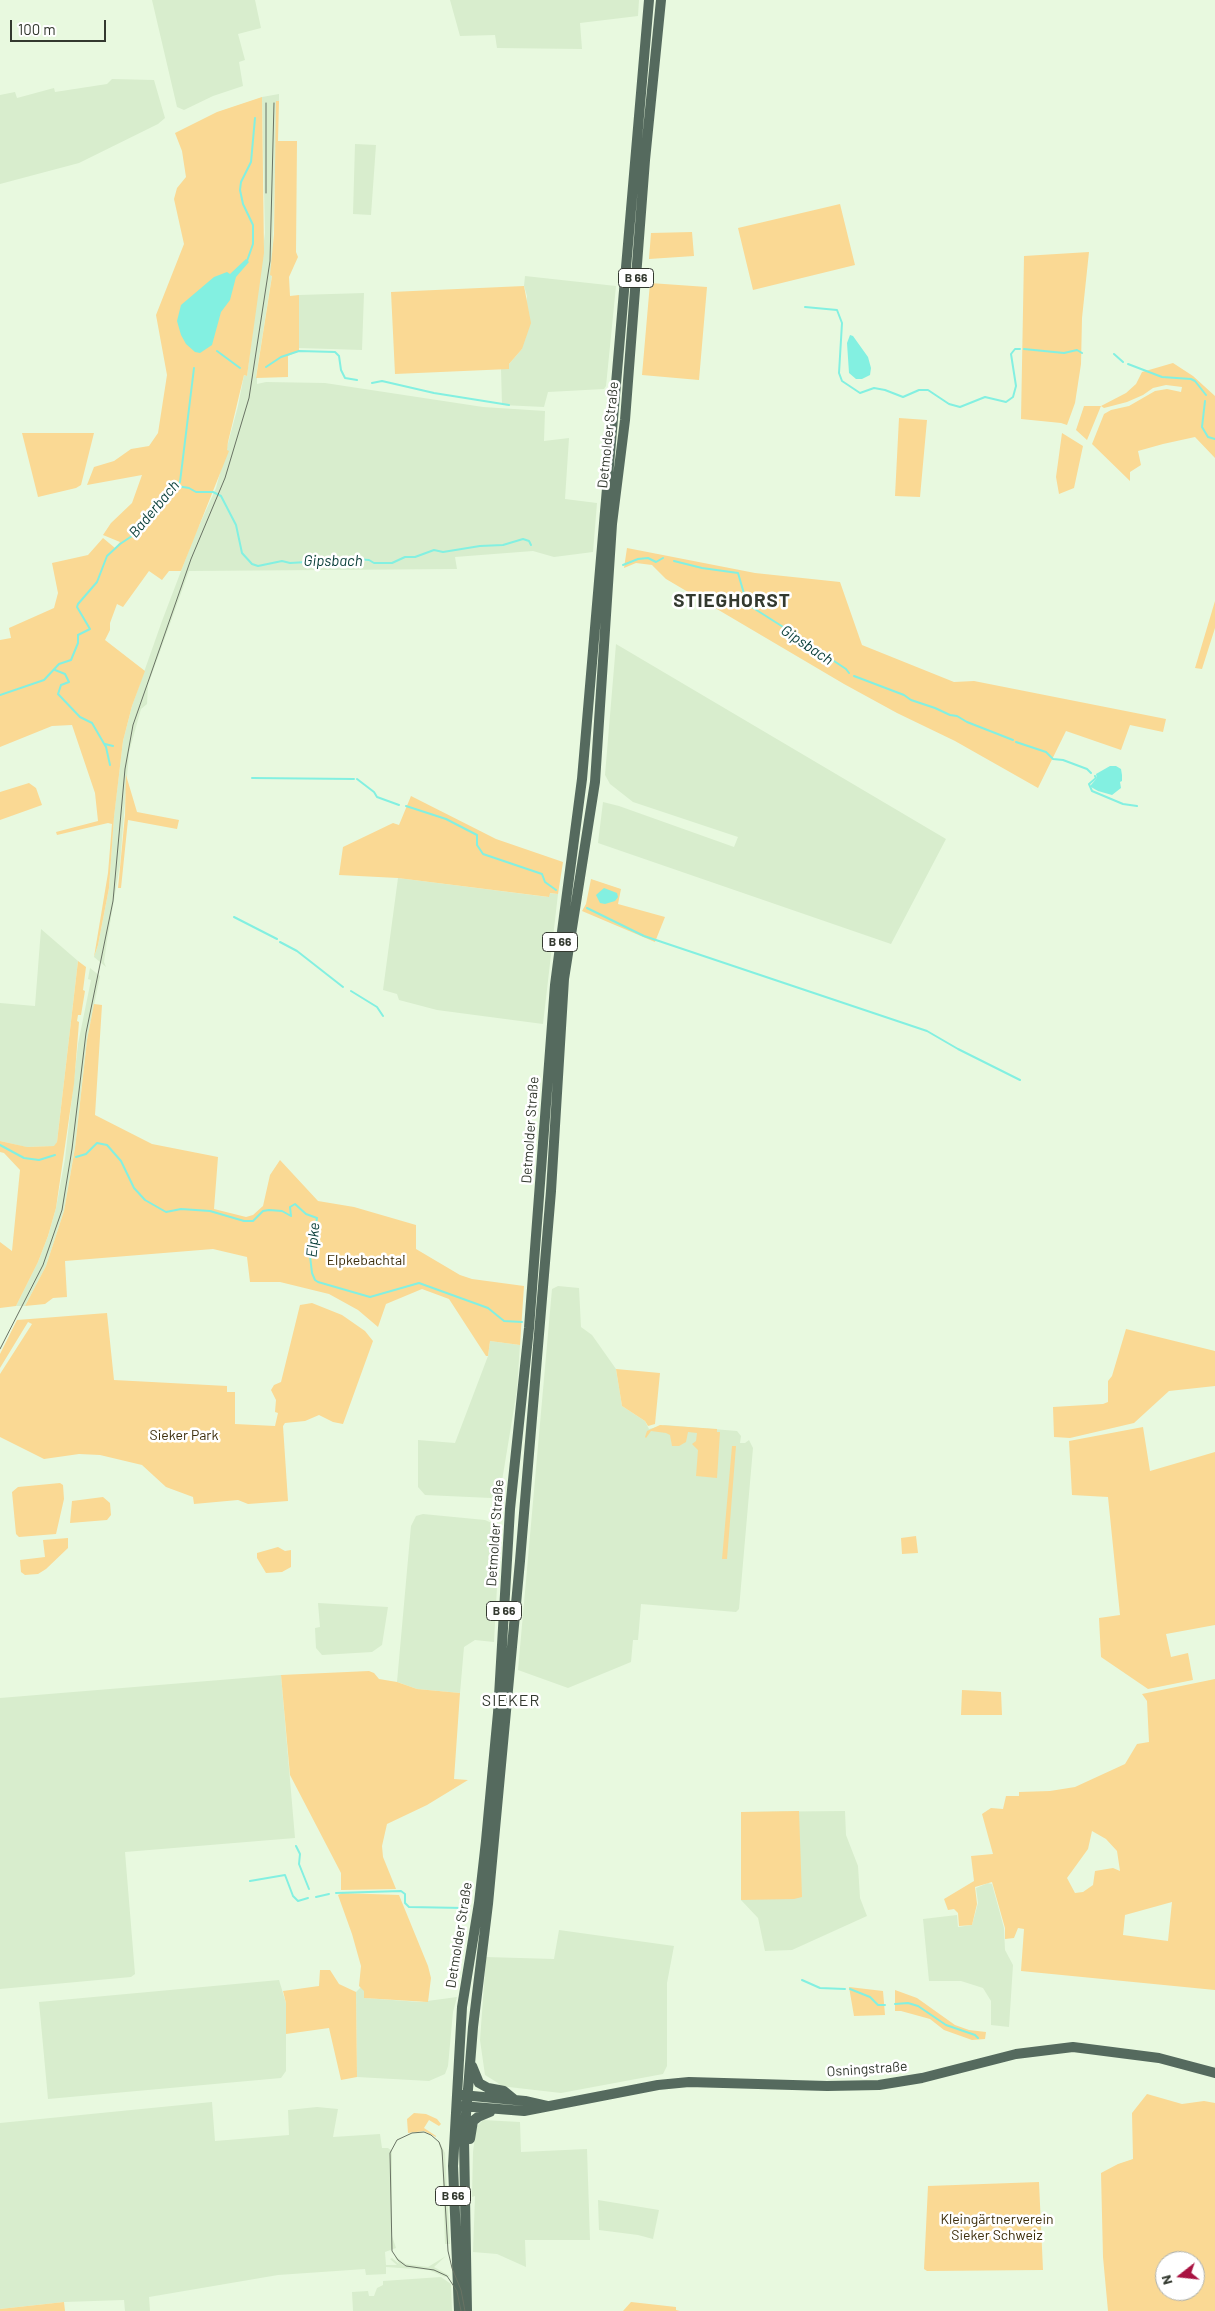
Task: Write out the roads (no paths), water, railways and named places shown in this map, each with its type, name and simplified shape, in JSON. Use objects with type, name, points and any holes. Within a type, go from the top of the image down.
[{"type":"main road","name":"Detmolder Straße","points":[[467,2311],[464,2139],[470,2056],[488,1904],[525,1511],[537,1296],[540,1190],[556,974],[581,788],[649,0]]},
{"type":"main road","name":"Detmolder Straße","points":[[460,2311],[453,2176],[462,2007],[482,1884],[493,1768],[510,1509],[525,1378],[551,1191],[564,979],[594,792],[608,571],[627,395],[661,0]]},
{"type":"main road","points":[[641,79],[653,80]]},
{"type":"main road","points":[[614,397],[627,395]]},
{"type":"main road","points":[[581,788],[594,792]]},
{"type":"main road","points":[[542,1163],[553,1164]]},
{"type":"main road","points":[[540,1190],[551,1191]]},
{"type":"main road","points":[[510,1509],[525,1511]]},
{"type":"main road","name":"Osningstraße","points":[[456,2105],[524,2111],[658,2085],[688,2082],[827,2086],[891,2083],[1016,2054],[1073,2047],[1153,2057],[1215,2073]]},
{"type":"main road","points":[[470,2056],[472,2071],[479,2083],[488,2088],[504,2091],[515,2100]]},
{"type":"main road","name":"Osningstraße","points":[[456,2094],[515,2100],[548,2106]]},
{"type":"main road","points":[[464,2194],[468,2183],[472,2124],[478,2117],[496,2110]]},
{"type":"water","points":[[246,259],[249,262],[236,277],[230,300],[221,312],[212,345],[200,353],[195,352],[186,344],[181,335],[177,321],[181,305],[214,277],[227,272],[230,274]]},
{"type":"water","points":[[850,335],[853,336],[868,357],[871,368],[870,375],[862,379],[856,379],[849,373],[847,343]]},
{"type":"water","points":[[1110,766],[1116,766],[1121,769],[1122,775],[1121,788],[1112,795],[1091,787],[1097,778],[1096,774]]},
{"type":"water","points":[[604,888],[617,893],[618,897],[615,901],[605,904],[600,903],[596,895]]},
{"type":"waterway","name":"Baderbach","points":[[247,261],[253,244],[253,225],[243,204],[240,190],[241,182],[251,162],[255,118]]},
{"type":"waterway","points":[[805,307],[837,310],[842,323],[839,373],[842,381],[860,393],[874,388],[903,397],[919,390],[928,390],[949,404],[960,407],[985,397],[1006,402],[1013,397],[1016,386],[1011,354],[1015,349],[1020,349]]},
{"type":"waterway","points":[[1024,349],[1064,353],[1077,350],[1082,353]]},
{"type":"waterway","points":[[217,351],[240,368]]},
{"type":"waterway","points":[[266,367],[281,357],[299,351],[335,352],[339,356],[341,370],[345,378],[357,380]]},
{"type":"waterway","points":[[1114,354],[1123,362]]},
{"type":"waterway","points":[[1128,364],[1162,377],[1191,379],[1195,381],[1206,395]]},
{"type":"waterway","name":"Baderbach","points":[[0,695],[44,680],[59,664],[71,660],[78,643],[78,635],[90,629],[77,607],[78,604],[97,582],[107,556],[135,534],[144,517],[180,482],[194,368]]},
{"type":"waterway","points":[[372,383],[382,381],[434,393],[509,405]]},
{"type":"waterway","points":[[1205,401],[1202,427],[1208,437],[1215,439]]},
{"type":"waterway","name":"Gipsbach","points":[[177,486],[189,488],[196,492],[213,492],[221,496],[236,525],[242,553],[252,564],[258,566],[282,561],[290,563],[324,561],[340,563],[355,559],[369,560],[374,563],[392,563],[405,557],[415,557],[434,550],[443,552],[480,546],[503,545],[523,539],[529,541],[531,545]]},
{"type":"waterway","name":"Gipsbach","points":[[623,565],[638,559],[648,558],[656,562],[663,558]]},
{"type":"waterway","name":"Gipsbach","points":[[674,561],[702,568],[738,573],[747,604],[846,669],[849,673]]},
{"type":"waterway","points":[[55,670],[65,674],[69,682],[61,685],[58,694],[80,717],[92,723],[106,747],[110,765]]},
{"type":"waterway","name":"Gipsbach","points":[[854,676],[1013,740]]},
{"type":"waterway","name":"Gipsbach","points":[[1016,742],[1046,752],[1053,759],[1063,760],[1087,769],[1091,773]]},
{"type":"waterway","points":[[105,744],[113,746]]},
{"type":"waterway","name":"Gipsbach","points":[[1095,776],[1096,778],[1089,784],[1092,791],[1123,804],[1137,806]]},
{"type":"waterway","points":[[252,778],[354,779]]},
{"type":"waterway","points":[[357,779],[374,792],[377,797],[399,805]]},
{"type":"waterway","points":[[406,806],[446,819],[477,835],[477,845],[483,854],[542,874],[545,882],[556,890]]},
{"type":"waterway","points":[[587,908],[644,936],[927,1031],[1020,1080]]},
{"type":"waterway","points":[[234,917],[277,939]]},
{"type":"waterway","points":[[280,942],[297,951],[343,987]]},
{"type":"waterway","points":[[351,991],[377,1007],[383,1016]]},
{"type":"waterway","name":"Elpke","points":[[76,1157],[86,1154],[97,1143],[107,1145],[121,1161],[134,1188],[145,1200],[166,1212],[181,1209],[210,1211],[244,1221],[253,1221],[263,1211],[269,1210],[282,1211],[291,1216],[290,1207],[295,1204],[306,1214],[317,1218],[310,1256],[312,1273],[318,1282],[370,1297],[419,1283],[488,1308],[504,1321],[522,1322]]},
{"type":"waterway","name":"Elpke","points":[[0,1145],[24,1158],[39,1160],[55,1155]]},
{"type":"waterway","points":[[296,1846],[300,1854],[299,1864],[309,1889]]},
{"type":"waterway","points":[[250,1881],[285,1875],[293,1896],[298,1901],[308,1898]]},
{"type":"waterway","points":[[336,1893],[401,1891],[405,1894],[405,1903],[409,1907],[464,1908]]},
{"type":"waterway","points":[[316,1897],[329,1894]]},
{"type":"waterway","points":[[802,1980],[820,1988],[845,1989]]},
{"type":"waterway","points":[[850,1989],[870,1997],[878,2005],[885,2005]]},
{"type":"waterway","points":[[895,2004],[908,2003],[918,2006],[946,2025],[975,2035],[978,2038]]},
{"type":"tram line","points":[[266,103],[266,193]]},
{"type":"tram line","points":[[0,1349],[43,1265],[62,1210],[72,1149],[86,1033],[113,901],[125,769],[133,725],[191,559],[225,478],[249,398],[270,261],[274,103]]},
{"type":"tram line","points":[[461,2311],[457,2291],[447,2276],[434,2270],[406,2266],[398,2260],[392,2251],[390,2153],[397,2140],[412,2133],[424,2132],[431,2135],[439,2142],[442,2150],[448,2251],[452,2268],[461,2290],[465,2311]]},
{"type":"district","name":"STIEGHORST","points":[[732,601]]},
{"type":"district","name":"SIEKER","points":[[511,1701]]},
{"type":"park label","name":"Elpkebachtal","points":[[366,1260]]},
{"type":"park label","name":"Sieker Park","points":[[184,1435]]},
{"type":"park label","name":"Kleingärtnerverein Sieker Schweiz","points":[[997,2228]]}]
